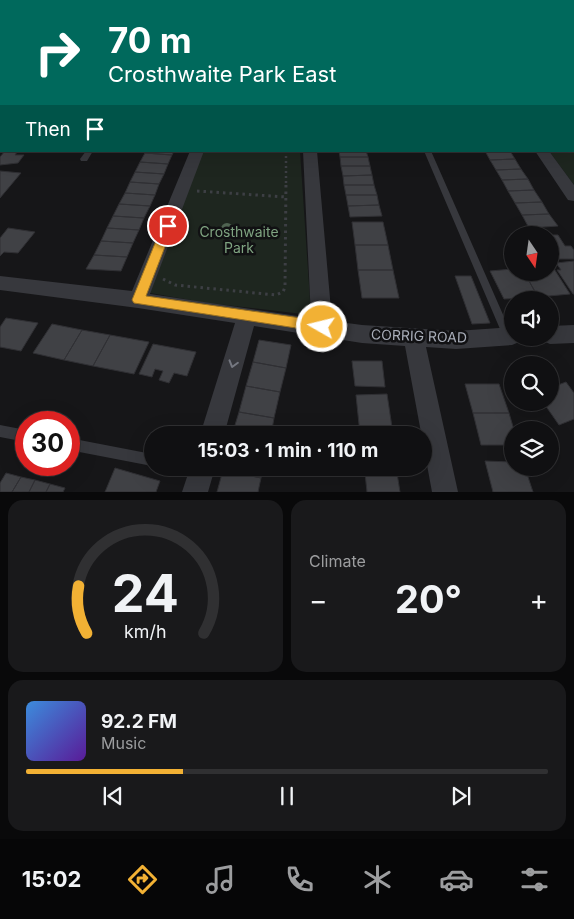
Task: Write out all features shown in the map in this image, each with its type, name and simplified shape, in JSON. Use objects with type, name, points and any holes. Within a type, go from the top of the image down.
[{"type":"street","points":[[138,300],[197,152]]},
{"type":"street","points":[[310,152],[322,327]]},
{"type":"street","points":[[543,152],[574,196]]},
{"type":"street","name":"CORRIG ROAD","points":[[0,283],[138,300],[362,334],[456,340],[504,336]]},
{"type":"street","points":[[215,426],[247,317]]},
{"type":"street","points":[[559,335],[574,334]]},
{"type":"street","points":[[414,338],[445,492]]},
{"type":"lane","points":[[84,159],[89,152]]},
{"type":"lane","points":[[427,152],[504,323]]},
{"type":"lane","points":[[0,431],[15,434]]},
{"type":"lane","points":[[80,446],[144,458]]},
{"type":"path","points":[[161,277],[168,283],[175,285],[276,295],[283,292],[285,287],[286,152]]},
{"type":"path","points":[[189,191],[286,197]]},
{"type":"green space","name":"Crosthwaite Park","points":[[200,152],[300,152],[311,315],[208,303],[150,293]]},
{"type":"green space","points":[[550,152],[574,152],[574,185]]},
{"type":"building","points":[[4,152],[17,152],[15,155],[24,155],[18,163],[0,165],[0,157]]},
{"type":"building","points":[[146,152],[174,152],[172,155]]},
{"type":"building","points":[[339,152],[366,152],[368,157],[340,157]]},
{"type":"building","points":[[486,152],[511,152],[515,159],[490,160]]},
{"type":"building","points":[[145,153],[172,155],[168,164],[140,162]]},
{"type":"building","points":[[340,157],[368,157],[370,166],[341,166]]},
{"type":"building","points":[[515,159],[521,169],[496,170],[490,160]]},
{"type":"building","points":[[140,162],[168,164],[164,174],[135,172]]},
{"type":"building","points":[[341,166],[370,166],[372,175],[343,176]]},
{"type":"building","points":[[521,169],[528,179],[502,180],[496,170]]},
{"type":"building","points":[[0,171],[21,173],[0,198]]},
{"type":"building","points":[[135,172],[164,174],[159,184],[130,182]]},
{"type":"building","points":[[372,175],[374,185],[344,185],[343,176]]},
{"type":"building","points":[[528,179],[534,190],[508,191],[502,180]]},
{"type":"building","points":[[130,182],[159,184],[155,195],[125,193]]},
{"type":"building","points":[[344,185],[374,185],[377,195],[346,195]]},
{"type":"building","points":[[534,190],[542,202],[515,203],[508,191]]},
{"type":"building","points":[[125,193],[155,195],[150,206],[119,204]]},
{"type":"building","points":[[346,195],[377,195],[379,205],[348,206]]},
{"type":"building","points":[[542,202],[549,214],[522,215],[515,203]]},
{"type":"building","points":[[119,204],[150,206],[144,218],[113,216]]},
{"type":"building","points":[[379,205],[382,216],[350,217],[348,206]]},
{"type":"building","points":[[549,214],[558,226],[528,226],[522,215]]},
{"type":"building","points":[[113,216],[144,218],[139,230],[107,228]]},
{"type":"building","points":[[352,222],[383,222],[388,245],[355,245]]},
{"type":"building","points":[[8,228],[35,232],[18,253],[4,252],[0,256],[0,238]]},
{"type":"building","points":[[107,228],[139,230],[133,243],[101,241]]},
{"type":"building","points":[[559,237],[565,246],[571,246],[574,250],[574,259],[559,259]]},
{"type":"building","points":[[101,241],[133,243],[127,257],[94,255]]},
{"type":"building","points":[[355,245],[388,245],[393,270],[358,270]]},
{"type":"building","points":[[94,255],[127,257],[121,271],[86,269]]},
{"type":"building","points":[[574,261],[574,294],[559,273],[559,270],[561,270],[559,263]]},
{"type":"building","points":[[358,270],[393,270],[399,298],[362,298]]},
{"type":"building","points":[[504,270],[504,281],[529,281],[535,291],[504,291],[504,299],[490,271]]},
{"type":"building","points":[[455,276],[471,276],[490,323],[472,324]]},
{"type":"building","points":[[559,277],[570,294],[559,295],[559,291],[535,291],[529,281],[559,281]]},
{"type":"building","points":[[6,318],[38,323],[21,351],[0,347],[0,327]]},
{"type":"building","points":[[52,324],[82,330],[64,360],[33,353]]},
{"type":"building","points":[[82,330],[110,335],[93,366],[64,360]]},
{"type":"building","points":[[110,335],[149,342],[134,374],[93,366]]},
{"type":"building","points":[[259,340],[291,345],[286,368],[253,362]]},
{"type":"building","points":[[153,344],[196,352],[187,376],[174,373],[169,383],[159,380],[163,371],[155,369],[152,377],[139,374]]},
{"type":"building","points":[[352,361],[382,361],[385,387],[355,386]]},
{"type":"building","points":[[253,362],[286,368],[280,392],[246,386]]},
{"type":"building","points":[[566,382],[574,393],[574,419],[559,425],[559,421],[556,421],[549,411],[559,411],[559,385]]},
{"type":"building","points":[[465,384],[499,384],[504,398],[504,411],[508,411],[509,413],[473,413]]},
{"type":"building","points":[[246,386],[280,392],[274,418],[239,412]]},
{"type":"building","points":[[387,394],[392,426],[359,426],[356,395]]},
{"type":"building","points":[[239,412],[274,418],[273,426],[235,426]]},
{"type":"building","points":[[473,413],[509,413],[511,421],[504,421],[504,445],[481,445]]},
{"type":"building","points":[[485,461],[504,462],[504,476],[528,476],[533,492],[493,492]]},
{"type":"building","points":[[115,468],[160,481],[156,492],[105,492]]},
{"type":"building","points":[[6,473],[21,477],[12,492],[0,492],[0,483]]},
{"type":"building","points":[[221,476],[252,476],[261,478],[258,492],[217,492]]},
{"type":"building","points":[[365,476],[397,476],[400,492],[367,492]]},
{"type":"building","points":[[21,477],[35,480],[29,492],[12,492]]},
{"type":"building","points":[[35,480],[50,484],[46,492],[29,492]]},
{"type":"building","points":[[50,484],[65,488],[63,492],[46,492]]},
{"type":"route","points":[[168,226],[138,300],[322,327]]}]
